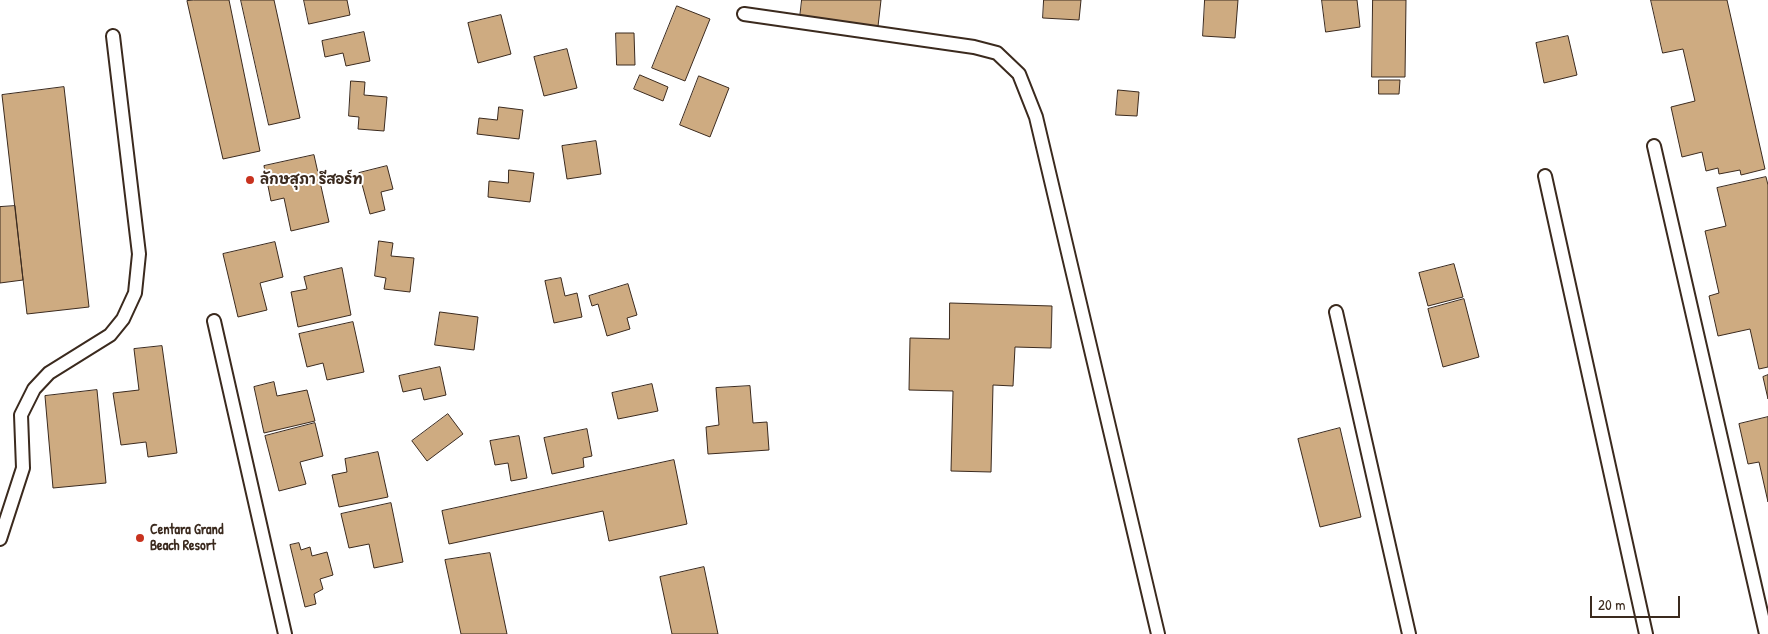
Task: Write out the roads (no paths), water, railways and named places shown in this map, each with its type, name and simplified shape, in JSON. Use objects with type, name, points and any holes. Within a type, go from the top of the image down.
[{"type":"lane","points":[[744,14],[974,47],[997,53],[1019,74],[1036,117],[1158,634]]},
{"type":"lane","points":[[0,539],[24,468],[21,415],[34,389],[49,373],[110,336],[123,319],[134,293],[139,254],[113,36]]},
{"type":"lane","points":[[1654,146],[1766,634]]},
{"type":"lane","points":[[1545,176],[1646,634]]},
{"type":"lane","points":[[1336,312],[1409,634]]},
{"type":"lane","points":[[214,321],[285,634]]},
{"type":"place","name":"ลักษสุภา รีสอร์ท","points":[[250,180]]},
{"type":"place","name":"Centara Grand Beach Resort","points":[[140,538]]}]
